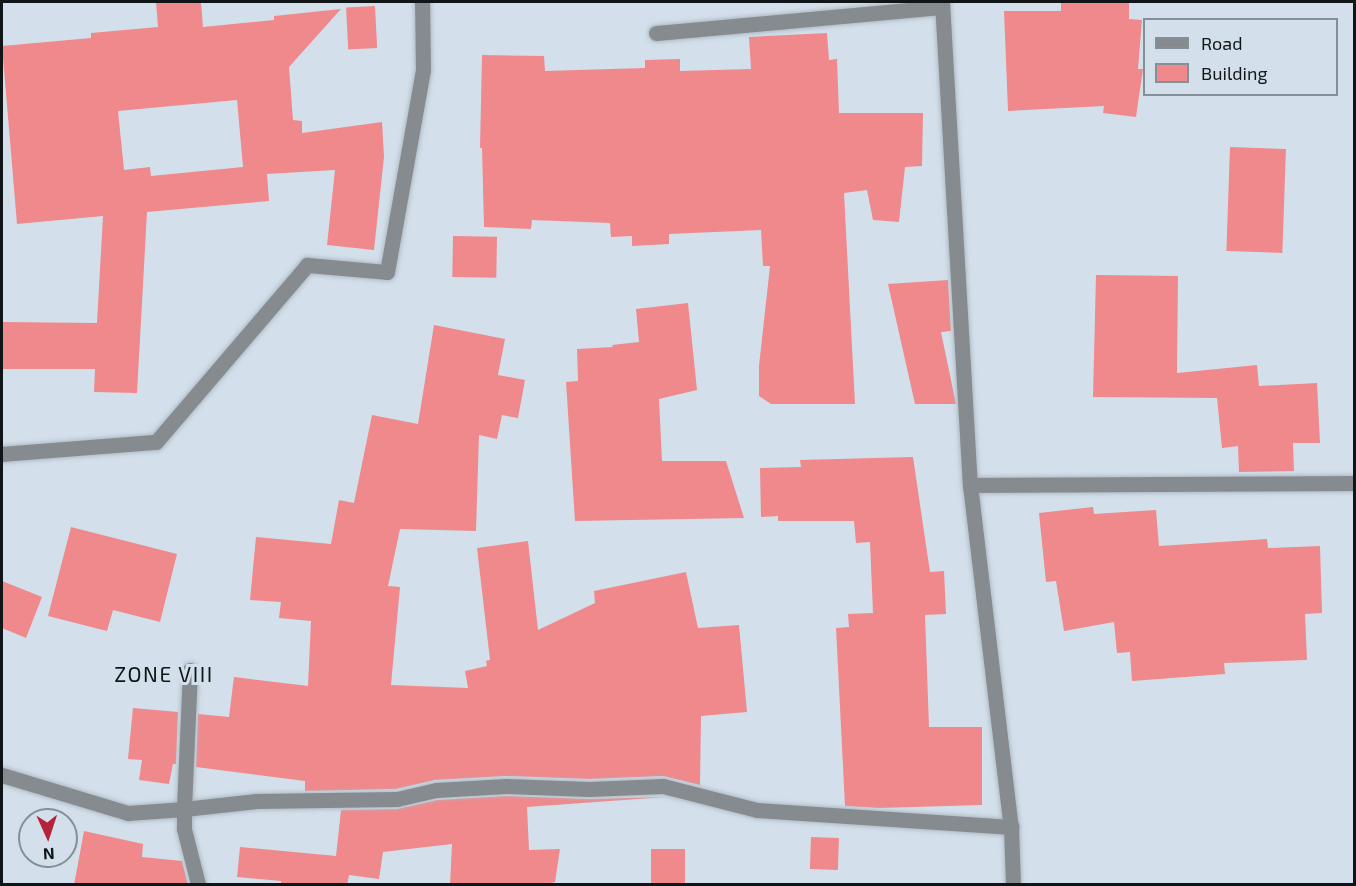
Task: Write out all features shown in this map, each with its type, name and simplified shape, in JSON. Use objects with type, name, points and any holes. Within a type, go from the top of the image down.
[{"type":"street","points":[[2,454],[156,442],[307,265],[387,272],[423,70],[422,2]]},
{"type":"street","points":[[656,33],[942,4],[970,485],[1011,827],[1013,885]]},
{"type":"street","points":[[970,485],[1354,483]]},
{"type":"street","points":[[190,670],[184,829],[198,885]]},
{"type":"street","points":[[2,775],[128,813],[257,801],[397,799],[436,790],[506,786],[588,789],[663,786],[757,810],[1011,827]]},
{"type":"building","points":[[156,2],[201,2],[203,27],[274,20],[274,16],[341,9],[289,67],[293,120],[302,121],[302,133],[382,122],[384,157],[374,250],[327,245],[335,170],[267,174],[269,201],[147,212],[137,393],[94,392],[95,369],[2,369],[2,322],[97,323],[103,216],[17,224],[2,46],[91,38],[91,33],[158,27]],"holes":[[[237,100],[243,167],[151,176],[150,167],[124,170],[118,111]]]},
{"type":"building","points":[[1061,2],[1129,2],[1129,19],[1142,20],[1138,69],[1143,69],[1136,117],[1103,113],[1104,106],[1008,111],[1004,11],[1061,11]]},
{"type":"building","points":[[375,6],[377,48],[348,49],[346,8]]},
{"type":"building","points":[[827,33],[829,60],[837,59],[839,113],[923,113],[922,166],[905,167],[899,222],[873,220],[867,190],[844,193],[855,404],[771,404],[759,396],[759,366],[770,266],[763,266],[761,230],[669,234],[669,244],[632,246],[632,236],[611,237],[610,223],[532,220],[531,229],[484,227],[482,148],[480,148],[482,55],[544,56],[545,71],[645,68],[645,60],[680,59],[680,71],[751,69],[749,37]]},
{"type":"building","points":[[1230,147],[1286,149],[1282,253],[1226,251]]},
{"type":"building","points":[[453,236],[497,237],[496,278],[452,277]]},
{"type":"building","points":[[1096,275],[1178,276],[1177,373],[1257,365],[1259,386],[1317,383],[1320,443],[1293,443],[1294,471],[1239,472],[1238,446],[1222,448],[1217,398],[1093,397]]},
{"type":"building","points":[[948,280],[951,331],[941,332],[956,404],[915,404],[888,284]]},
{"type":"building","points":[[688,303],[697,390],[659,399],[662,461],[726,461],[744,518],[575,521],[566,382],[578,381],[577,349],[613,347],[612,345],[639,342],[636,309]]},
{"type":"building","points":[[434,325],[505,339],[498,375],[525,380],[518,418],[502,415],[497,439],[479,435],[476,531],[400,529],[388,586],[400,587],[391,685],[468,688],[465,671],[487,666],[486,661],[490,660],[477,548],[528,541],[538,630],[595,603],[594,591],[686,572],[698,628],[739,625],[747,712],[701,716],[700,785],[663,776],[589,779],[506,776],[435,780],[396,789],[305,791],[305,781],[196,767],[198,714],[229,717],[234,677],[308,686],[311,621],[279,618],[281,602],[250,600],[256,537],[331,544],[339,500],[354,503],[372,415],[418,424]]},
{"type":"building","points":[[913,457],[930,572],[944,571],[946,614],[925,615],[929,727],[982,727],[982,805],[879,808],[845,806],[836,628],[849,627],[848,614],[873,613],[870,542],[856,543],[854,521],[778,521],[778,516],[761,517],[760,468],[801,467],[800,460]]},
{"type":"building","points":[[1093,507],[1094,514],[1156,510],[1159,546],[1267,539],[1268,548],[1320,546],[1322,613],[1305,614],[1307,660],[1224,663],[1225,674],[1132,681],[1130,652],[1117,653],[1114,622],[1064,631],[1056,581],[1046,582],[1039,513]]},
{"type":"building","points":[[71,527],[177,554],[160,622],[113,610],[107,631],[48,616]]},
{"type":"building","points":[[2,581],[42,597],[26,638],[2,628]]},
{"type":"building","points":[[133,708],[178,712],[176,764],[173,764],[169,784],[139,780],[142,760],[128,759]]},
{"type":"building","points":[[506,796],[589,799],[665,797],[527,807],[529,850],[560,849],[555,882],[542,885],[450,885],[452,844],[383,852],[379,879],[349,875],[347,885],[281,885],[281,881],[237,877],[240,847],[336,856],[341,810],[397,809],[437,800]]},
{"type":"building","points":[[84,831],[143,844],[142,857],[182,861],[188,885],[74,885]]},
{"type":"building","points":[[811,837],[839,838],[838,870],[810,869]]},
{"type":"building","points":[[651,849],[685,849],[685,884],[651,884]]},
{"type":"district","name":"ZONE VIII","points":[[164,674]]}]
